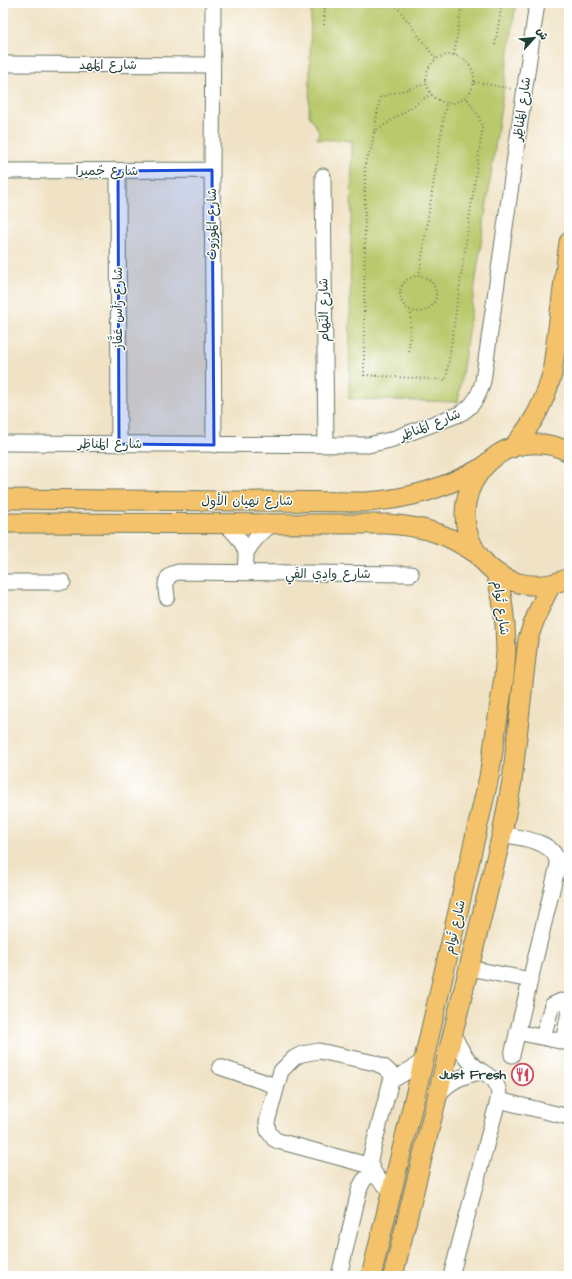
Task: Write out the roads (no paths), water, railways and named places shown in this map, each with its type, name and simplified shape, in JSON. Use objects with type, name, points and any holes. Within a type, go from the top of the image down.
[{"type":"main road","points":[[512,448],[533,421],[548,390],[552,374],[569,242]]},
{"type":"main road","points":[[569,452],[555,446],[533,443],[512,448],[497,455],[477,475],[472,485],[466,508],[468,532],[477,554],[496,574],[522,584],[536,586],[551,585],[569,578]]},
{"type":"main road","name":"شارع نهيان الأول","points":[[3,499],[385,501],[427,492],[453,482],[485,466]]},
{"type":"main road","name":"شارع نهيان الأول","points":[[3,523],[368,523],[426,529],[462,543],[477,554]]},
{"type":"main road","name":"شارع تُوام","points":[[372,1276],[489,777],[504,677],[506,651],[502,599],[496,574]]},
{"type":"main road","name":"شارع تُوام","points":[[393,1276],[502,834],[512,781],[528,639],[539,608],[551,585]]},
{"type":"street","name":"شارع المَورُوث","points":[[213,3],[212,170],[214,445]]},
{"type":"street","name":"شارع المَناظِر","points":[[3,443],[356,446],[390,440],[464,412],[475,402],[483,381],[537,3]]},
{"type":"street","name":"شارع المَهد","points":[[3,64],[212,65]]},
{"type":"street","name":"شارع جُميرا","points":[[3,171],[212,170]]},
{"type":"street","name":"شارع رَأس عَفَّاز","points":[[118,171],[119,444]]},
{"type":"street","name":"شارع النَهام","points":[[323,176],[326,445]]},
{"type":"street","points":[[224,523],[235,533],[246,553],[245,573]]},
{"type":"street","points":[[246,553],[255,539],[274,523]]},
{"type":"street","name":"شارع وادِي الفَي","points":[[167,597],[165,582],[168,577],[174,573],[411,574]]},
{"type":"street","points":[[3,582],[63,582]]},
{"type":"street","points":[[502,834],[547,846],[554,853],[558,861],[558,870],[512,1055]]},
{"type":"street","points":[[469,968],[530,980]]},
{"type":"street","points":[[543,1037],[552,1005],[560,1001],[566,1003],[569,1008]]},
{"type":"street","points":[[518,1032],[566,1042],[569,1012]]},
{"type":"street","points":[[450,1276],[498,1100],[499,1090],[493,1078],[481,1072],[464,1055],[453,1034]]},
{"type":"street","points":[[372,1169],[278,1141],[274,1139],[268,1131],[266,1122],[281,1071],[287,1064],[302,1054],[319,1051],[375,1063],[384,1067],[395,1077]]},
{"type":"street","points":[[392,1191],[378,1178],[372,1169],[370,1159],[390,1084],[395,1077],[408,1071],[424,1059]]},
{"type":"street","points":[[220,1067],[276,1086]]},
{"type":"street","points":[[438,1095],[457,1079],[481,1072]]},
{"type":"street","points":[[498,1100],[569,1117]]},
{"type":"street","points":[[339,1276],[360,1187],[372,1169]]},
{"type":"place","name":"Just Fresh","points":[[522,1075]]}]
